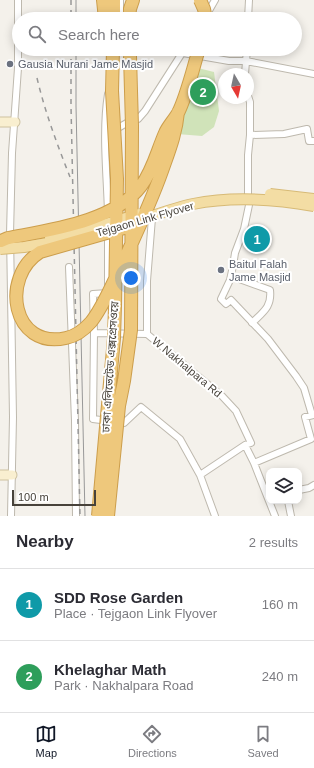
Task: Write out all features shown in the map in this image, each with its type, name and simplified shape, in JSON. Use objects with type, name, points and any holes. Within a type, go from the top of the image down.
[{"type":"highway","points":[[103,0],[104,12]]},
{"type":"highway","points":[[114,0],[114,12]]},
{"type":"highway","points":[[130,12],[133,0]]},
{"type":"highway","points":[[200,0],[204,12]]},
{"type":"highway","points":[[109,56],[112,92]]},
{"type":"highway","name":"ঢাকা এলিভেটেড এক্সপ্রেসওয়ে","points":[[98,516],[114,338],[117,180],[112,92],[114,56]]},
{"type":"highway","name":"ঢাকা এলিভেটেড এক্সপ্রেসওয়ে","points":[[108,516],[119,406],[131,330],[132,126],[130,56]]},
{"type":"highway","points":[[151,218],[144,220],[140,222],[131,226],[44,251],[28,258],[14,275],[10,292],[10,302],[13,312],[22,325],[33,334],[40,337],[58,339],[75,335],[82,331],[92,321],[143,221],[145,215],[150,203],[174,137],[178,112],[197,56]]},
{"type":"highway","points":[[0,244],[8,238],[66,226],[105,213],[133,196],[148,175],[166,130],[178,112]]},
{"type":"main road","name":"Tejgaon Link Flyover","points":[[0,244],[62,235],[116,221],[175,203],[222,194],[267,194],[314,199]]},
{"type":"main road","name":"Tejgaon Link Flyover","points":[[0,244],[24,247],[70,240],[151,218],[194,204],[238,199],[270,200],[314,206]]},
{"type":"street","points":[[18,0],[18,12]]},
{"type":"street","points":[[119,12],[120,0]]},
{"type":"street","points":[[209,12],[215,0]]},
{"type":"street","points":[[248,0],[248,12]]},
{"type":"street","points":[[11,516],[13,417],[10,242],[12,153],[18,56]]},
{"type":"street","points":[[113,56],[106,105],[109,226],[107,238],[108,293],[93,294],[93,419],[124,423],[141,407],[180,439],[200,475],[215,516]]},
{"type":"street","points":[[106,140],[109,133],[138,119],[145,111],[181,56]]},
{"type":"street","points":[[206,56],[229,61],[246,61],[314,74]]},
{"type":"street","points":[[245,68],[246,56]]},
{"type":"street","points":[[250,104],[250,135],[248,155],[249,205],[244,229],[235,253],[231,276],[221,299],[226,304],[231,300],[268,339],[304,388],[313,415],[305,417],[311,439],[254,463]]},
{"type":"street","points":[[0,122],[15,122]]},
{"type":"street","points":[[250,135],[284,134],[307,129],[309,141],[314,140]]},
{"type":"street","points":[[109,226],[178,205],[248,196]]},
{"type":"street","name":"W Nakhalpara Rd","points":[[151,218],[147,281],[147,334],[212,387],[236,411],[251,442],[245,445],[266,493]]},
{"type":"street","points":[[69,267],[75,417],[76,516]]},
{"type":"street","points":[[231,276],[270,290],[271,299],[266,309],[252,323]]},
{"type":"street","points":[[94,333],[147,334]]},
{"type":"street","points":[[200,475],[245,445]]},
{"type":"street","points":[[0,475],[12,475]]},
{"type":"street","points":[[302,489],[314,485]]},
{"type":"street","name":"W Nakhalpara Rd","points":[[270,504],[275,516]]},
{"type":"street","points":[[289,504],[291,516]]},
{"type":"green space","points":[[198,68],[214,72],[219,111],[214,127],[202,136],[177,134]]},
{"type":"tram line","points":[[76,0],[76,12]]},
{"type":"tram line","points":[[76,56],[85,516]]},
{"type":"railway","points":[[71,0],[71,12]]},
{"type":"railway","points":[[71,56],[80,516]]},
{"type":"railway","points":[[37,78],[52,128],[70,177]]},
{"type":"place","name":"Gausia Nurani Jame Masjid","points":[[10,64]]},
{"type":"place","name":"Khelaghar Math","points":[[203,92]]},
{"type":"place","name":"SDD Rose Garden","points":[[257,239]]},
{"type":"place","name":"Baitul Falah Jame Masjid","points":[[221,270]]}]
